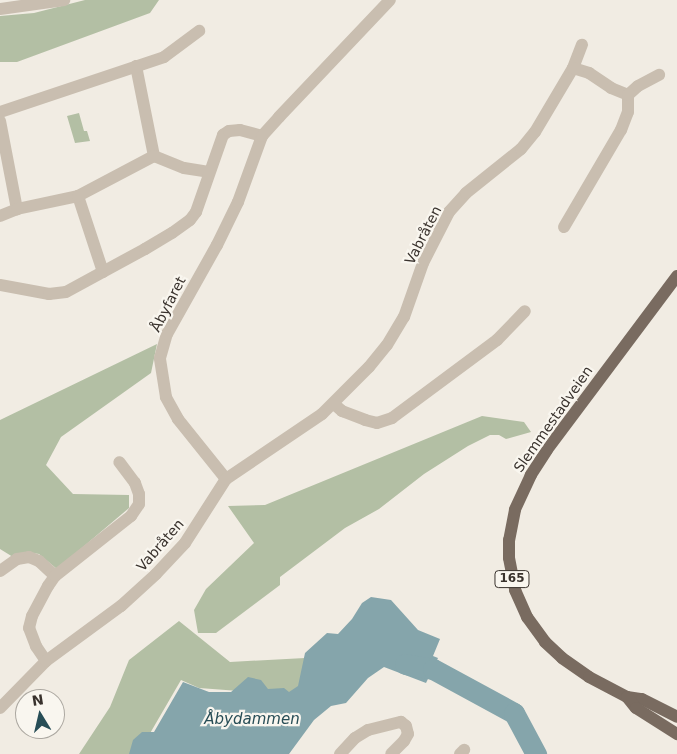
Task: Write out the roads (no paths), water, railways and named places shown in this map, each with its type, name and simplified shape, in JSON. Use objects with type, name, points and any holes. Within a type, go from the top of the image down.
[{"type":"main road","name":"Slemmestadveien","points":[[677,276],[531,475],[515,510],[509,540],[509,558],[515,590],[532,626],[562,658],[589,677],[627,697],[636,708],[677,734]]},
{"type":"main road","name":"Slemmestadveien","points":[[627,697],[642,698],[677,717]]},
{"type":"street","points":[[0,9],[64,0]]},
{"type":"street","name":"Åbyfaret","points":[[226,479],[178,419],[166,397],[160,358],[167,334],[217,245],[238,202],[262,136],[278,116],[390,0]]},
{"type":"street","points":[[0,112],[164,57],[199,31]]},
{"type":"street","name":"Vabråten","points":[[0,708],[46,661],[121,606],[156,574],[185,542],[226,479],[334,404],[381,352],[404,317],[423,264],[450,212],[466,193],[521,149],[535,132],[573,68],[582,44]]},
{"type":"street","points":[[136,66],[154,156]]},
{"type":"street","points":[[573,68],[589,73],[611,88],[628,95]]},
{"type":"street","points":[[564,228],[621,130],[628,112],[628,95],[638,86],[659,75]]},
{"type":"street","points":[[0,121],[16,209]]},
{"type":"street","points":[[0,285],[49,294],[66,292],[172,233],[190,220],[196,212],[223,135],[229,131],[240,130],[262,136]]},
{"type":"street","points":[[0,216],[16,209],[78,196],[154,156],[184,168],[209,172]]},
{"type":"street","points":[[78,196],[103,272]]},
{"type":"street","points":[[334,404],[342,411],[377,423],[392,418],[497,340],[525,311]]},
{"type":"street","points":[[46,661],[36,646],[30,628],[39,601],[55,576],[131,516],[139,504],[140,494],[135,483],[119,462]]},
{"type":"street","points":[[0,571],[17,558],[28,558],[39,560],[55,576]]},
{"type":"street","points":[[340,754],[355,738],[368,730],[401,722],[406,726],[408,734],[391,754]]},
{"type":"water","name":"Åbydammen","points":[[371,597],[391,600],[418,630],[440,639],[433,656],[438,658],[426,683],[384,667],[368,678],[346,703],[331,706],[314,720],[289,754],[129,754],[133,740],[142,732],[154,732],[183,682],[209,692],[231,692],[248,677],[261,680],[268,689],[284,688],[289,692],[298,686],[305,653],[327,633],[338,634],[352,619],[362,603]]},
{"type":"waterway","points":[[405,664],[433,669],[514,713],[536,754]]}]
